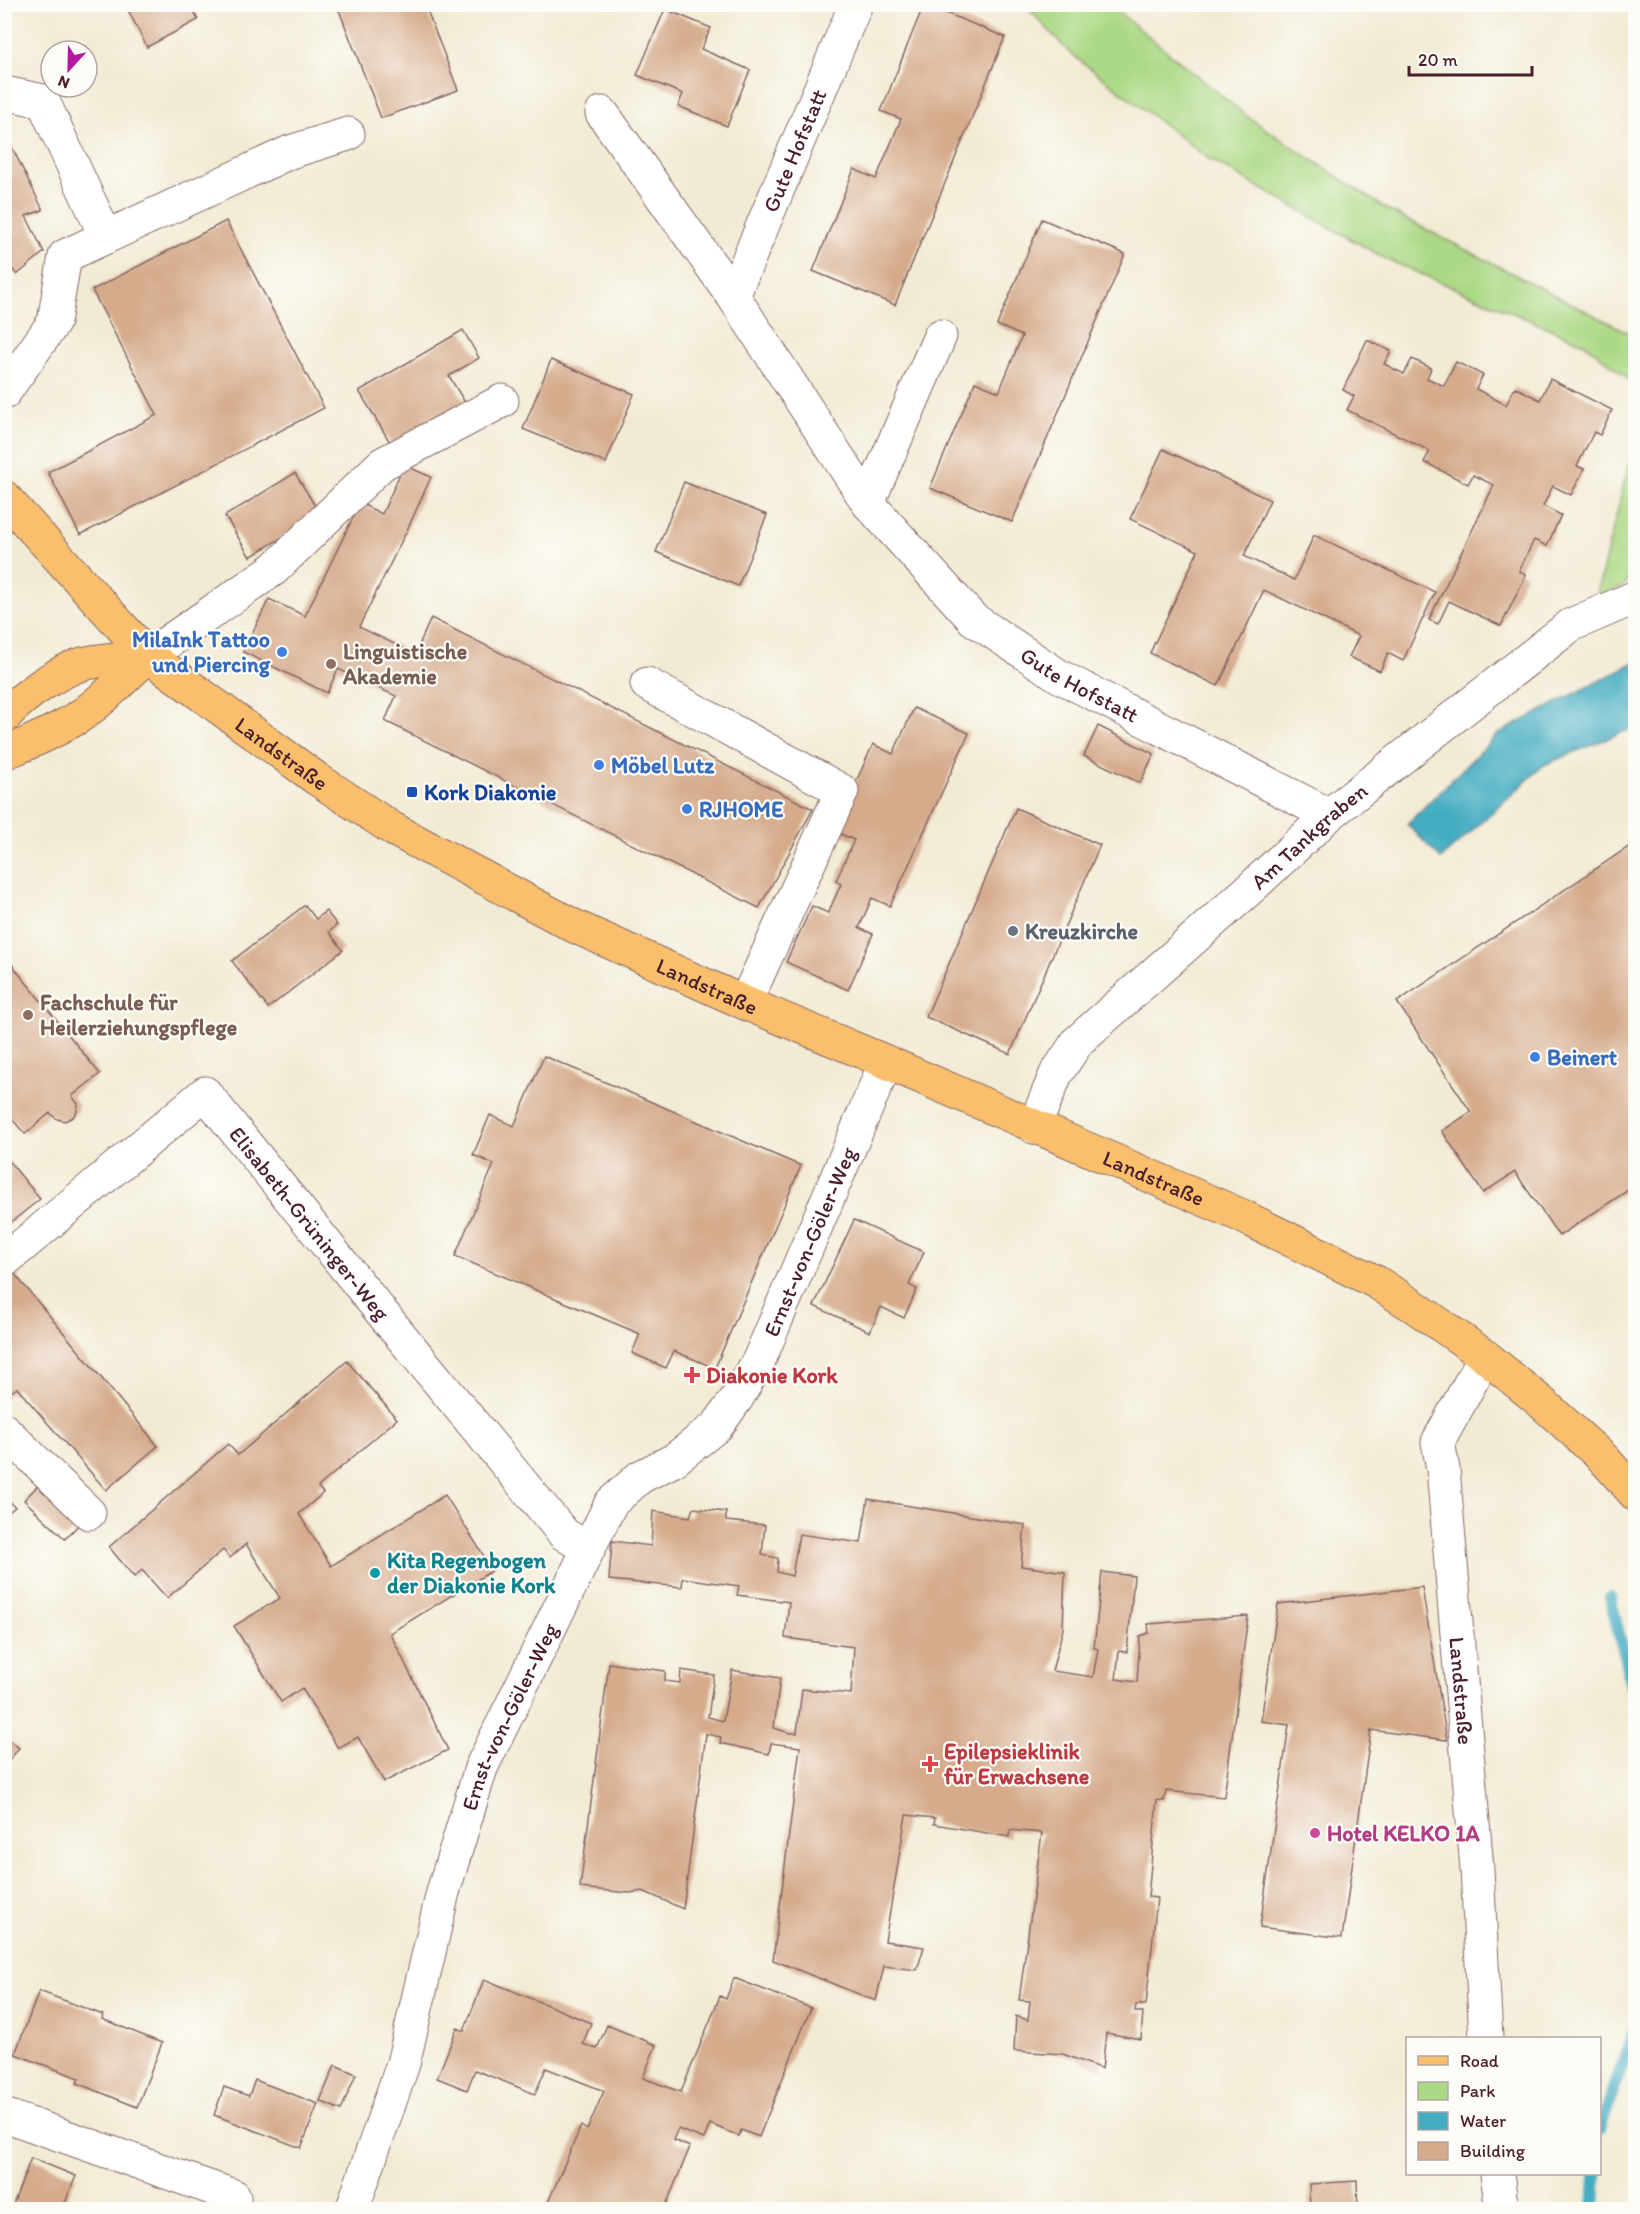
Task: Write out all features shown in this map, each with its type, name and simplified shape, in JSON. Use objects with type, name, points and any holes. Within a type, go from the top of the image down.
[{"type":"main road","name":"Landstraße","points":[[4,497],[148,656],[317,779],[393,829],[574,926],[745,1003],[1240,1215],[1376,1282],[1485,1356],[1541,1402],[1603,1458],[1635,1495]]},
{"type":"main road","points":[[4,717],[12,707],[54,678],[85,663],[148,656]]},
{"type":"main road","points":[[4,753],[38,740],[78,717],[105,696],[148,656]]},
{"type":"street","name":"Gute Hofstatt","points":[[734,296],[856,4]]},
{"type":"street","points":[[4,93],[43,101],[106,237]]},
{"type":"street","name":"Gute Hofstatt","points":[[602,113],[734,296],[868,503],[974,619],[1059,676],[1329,815]]},
{"type":"street","points":[[4,393],[54,322],[65,256],[290,152],[348,134]]},
{"type":"street","points":[[868,503],[940,336]]},
{"type":"street","points":[[148,656],[274,569],[382,464],[502,401]]},
{"type":"street","name":"Am Tankgraben","points":[[1034,1127],[1056,1074],[1078,1041],[1329,815],[1571,625],[1635,597]]},
{"type":"street","points":[[647,684],[842,791],[745,1003]]},
{"type":"street","name":"Ernst-von-Göler-Weg","points":[[352,2210],[403,2064],[443,1892],[481,1768],[611,1503],[640,1477],[674,1460],[717,1426],[737,1398],[759,1360],[886,1062]]},
{"type":"street","name":"Elisabeth-Grüninger-Weg","points":[[4,1261],[205,1093],[389,1322],[564,1534],[588,1549]]},
{"type":"street","name":"Landstraße","points":[[1485,1356],[1432,1437],[1443,1469],[1477,1869],[1486,2037]]},
{"type":"street","points":[[4,1430],[89,1513]]},
{"type":"street","points":[[4,2115],[234,2203]]},
{"type":"street","points":[[1497,2175],[1502,2210]]},
{"type":"green space","points":[[1025,5],[1110,5],[1249,118],[1388,210],[1635,336],[1635,384],[1584,343],[1386,259],[1209,159],[1070,53]]},
{"type":"green space","points":[[1635,439],[1635,568],[1624,586],[1596,597]]},
{"type":"water","points":[[1635,662],[1635,727],[1544,765],[1441,859],[1407,824],[1499,733]]},
{"type":"building","points":[[125,4],[190,4],[198,20],[147,47]]},
{"type":"building","points":[[924,4],[1005,37],[895,305],[813,271],[854,169],[876,179],[889,148],[901,119],[881,111]]},
{"type":"building","points":[[337,5],[425,5],[458,90],[381,118]]},
{"type":"building","points":[[665,9],[711,28],[701,49],[750,70],[727,126],[678,106],[683,94],[637,75]]},
{"type":"building","points":[[4,131],[43,210],[26,216],[44,252],[17,275],[8,264],[4,267]]},
{"type":"building","points":[[1042,219],[1125,254],[1012,522],[930,488],[975,382],[999,392],[1022,336],[997,325]]},
{"type":"building","points":[[226,221],[324,408],[80,535],[48,472],[157,415],[92,290]]},
{"type":"building","points":[[463,330],[479,358],[449,376],[467,406],[394,449],[359,391]]},
{"type":"building","points":[[1367,340],[1391,351],[1384,364],[1404,374],[1412,359],[1431,368],[1427,378],[1444,386],[1456,362],[1483,375],[1476,389],[1506,405],[1515,387],[1540,400],[1550,379],[1612,410],[1600,435],[1594,432],[1577,466],[1584,469],[1571,495],[1553,486],[1543,506],[1561,515],[1547,546],[1534,540],[1519,571],[1526,575],[1501,626],[1449,601],[1438,624],[1429,620],[1494,485],[1473,475],[1468,484],[1424,462],[1430,451],[1347,410],[1354,396],[1343,390]]},
{"type":"building","points":[[551,360],[634,394],[606,463],[523,429]]},
{"type":"building","points":[[1163,449],[1270,500],[1244,556],[1294,580],[1314,535],[1435,592],[1403,661],[1388,653],[1380,671],[1349,657],[1359,636],[1264,590],[1218,686],[1150,653],[1198,551],[1130,519]]},
{"type":"building","name":"Möbel Lutz","points":[[404,465],[431,477],[359,627],[415,654],[431,618],[813,809],[759,908],[385,721],[396,696],[338,669],[327,693],[243,652],[269,599],[305,616],[360,503],[382,514]]},
{"type":"building","points":[[295,473],[320,514],[250,557],[225,516]]},
{"type":"building","points":[[684,482],[767,515],[738,586],[656,552]]},
{"type":"building","points":[[914,708],[969,733],[890,906],[872,898],[859,928],[873,934],[848,990],[786,962],[812,906],[828,913],[841,884],[836,881],[854,840],[834,831],[873,744],[893,754]]},
{"type":"building","points":[[1098,726],[1154,754],[1140,783],[1084,756]]},
{"type":"building","name":"Kreuzkirche","points":[[1016,808],[1100,845],[1010,1054],[926,1017]]},
{"type":"building","name":"Beinert","points":[[1636,842],[1636,1185],[1559,1236],[1515,1172],[1483,1193],[1442,1131],[1471,1112],[1397,1002]]},
{"type":"building","points":[[305,905],[316,919],[326,911],[337,925],[329,932],[343,950],[268,1008],[232,961]]},
{"type":"building","name":"Fachschule für Heilerziehungspflege","points":[[4,955],[100,1074],[72,1096],[78,1104],[73,1117],[65,1121],[57,1119],[50,1113],[25,1134],[4,1110]]},
{"type":"building","points":[[544,1056],[801,1166],[715,1368],[674,1351],[666,1368],[632,1353],[640,1334],[455,1256],[494,1164],[473,1155],[490,1115],[514,1126]]},
{"type":"building","points":[[4,1155],[40,1199],[4,1228]]},
{"type":"building","points":[[854,1220],[924,1252],[909,1285],[917,1289],[904,1318],[881,1307],[870,1332],[814,1306]]},
{"type":"building","points":[[8,1266],[158,1446],[106,1490],[17,1388],[4,1397],[4,1268]]},
{"type":"building","name":"Kita Regenbogen der Diakonie Kork","points":[[347,1361],[397,1419],[318,1487],[323,1493],[299,1514],[331,1566],[445,1495],[493,1570],[390,1633],[448,1750],[384,1782],[358,1737],[338,1748],[302,1688],[281,1702],[234,1626],[280,1598],[246,1544],[230,1558],[223,1550],[167,1598],[142,1570],[134,1577],[109,1547],[228,1444],[238,1455]]},
{"type":"building","points":[[43,1480],[84,1519],[65,1539],[24,1500]]},
{"type":"building","points":[[4,1496],[15,1507],[4,1516]]},
{"type":"building","points":[[868,1499],[1025,1525],[1021,1566],[1065,1572],[1063,1629],[1052,1671],[1093,1677],[1098,1649],[1094,1648],[1102,1572],[1134,1576],[1127,1652],[1119,1651],[1116,1679],[1137,1682],[1140,1636],[1149,1633],[1148,1624],[1248,1616],[1224,1797],[1166,1791],[1164,1801],[1157,1800],[1148,1897],[1157,1898],[1146,2005],[1136,2005],[1135,2012],[1143,2012],[1141,2039],[1106,2033],[1102,2069],[1063,2054],[1014,2051],[1016,2016],[1028,2020],[1030,2001],[1019,2000],[1042,1833],[1010,1830],[1009,1837],[934,1824],[935,1818],[906,1815],[885,1941],[924,1947],[917,1970],[884,1966],[876,2001],[773,1960],[800,1747],[771,1743],[769,1754],[720,1743],[721,1737],[706,1734],[683,1909],[643,1891],[629,1893],[580,1888],[609,1663],[665,1671],[665,1681],[680,1683],[681,1670],[714,1675],[708,1717],[723,1721],[732,1670],[780,1678],[774,1728],[790,1733],[797,1733],[802,1689],[851,1694],[854,1647],[785,1638],[789,1602],[737,1595],[739,1586],[683,1578],[682,1587],[609,1580],[612,1541],[651,1546],[653,1511],[690,1517],[693,1508],[726,1512],[726,1521],[765,1525],[762,1555],[778,1558],[777,1572],[792,1576],[799,1534],[861,1543]]},
{"type":"building","name":"Hotel KELKO 1A","points":[[1422,1587],[1447,1740],[1371,1730],[1342,1938],[1260,1927],[1289,1725],[1261,1721],[1278,1604]]},
{"type":"building","points":[[4,1737],[19,1748],[4,1767]]},
{"type":"building","points":[[734,1978],[811,2008],[759,2137],[741,2130],[739,2136],[710,2124],[704,2139],[678,2129],[673,2140],[690,2147],[664,2210],[553,2210],[546,2207],[581,2126],[587,2130],[604,2091],[546,2068],[535,2094],[475,2070],[467,2090],[437,2078],[457,2028],[464,2031],[484,1979],[591,2023],[583,2044],[597,2049],[607,2025],[656,2045],[643,2078],[681,2092],[720,1996],[726,1999]]},
{"type":"building","points":[[39,1991],[103,2015],[102,2019],[162,2043],[137,2107],[77,2083],[79,2078],[15,2054]]},
{"type":"building","points":[[335,2065],[356,2074],[341,2110],[320,2101]]},
{"type":"building","points":[[255,2080],[318,2104],[301,2148],[214,2115],[224,2087],[249,2096]]},
{"type":"building","points":[[31,2158],[76,2176],[62,2210],[11,2210]]},
{"type":"building","points":[[1357,2181],[1358,2210],[1310,2210],[1309,2184]]},
{"type":"waterway","points":[[1610,1597],[1636,1705]]},
{"type":"waterway","points":[[1601,2126],[1636,2025]]},
{"type":"waterway","points":[[1594,2210],[1596,2175]]},
{"type":"place","name":"MilaInk Tattoo und Piercing","points":[[282,652]]},
{"type":"place","name":"Linguistische Akademie","points":[[331,664]]},
{"type":"place","name":"Möbel Lutz","points":[[599,765]]},
{"type":"place","name":"Kork Diakonie","points":[[412,792]]},
{"type":"place","name":"RJHOME","points":[[687,809]]},
{"type":"place","name":"Kreuzkirche","points":[[1013,931]]},
{"type":"place","name":"Fachschule für Heilerziehungspflege","points":[[28,1015]]},
{"type":"place","name":"Beinert","points":[[1535,1057]]},
{"type":"place","name":"Diakonie Kork","points":[[692,1375]]},
{"type":"place","name":"Kita Regenbogen der Diakonie Kork","points":[[375,1573]]},
{"type":"place","name":"Epilepsieklinik für Erwachsene","points":[[930,1764]]},
{"type":"place","name":"Hotel KELKO 1A","points":[[1315,1833]]}]
